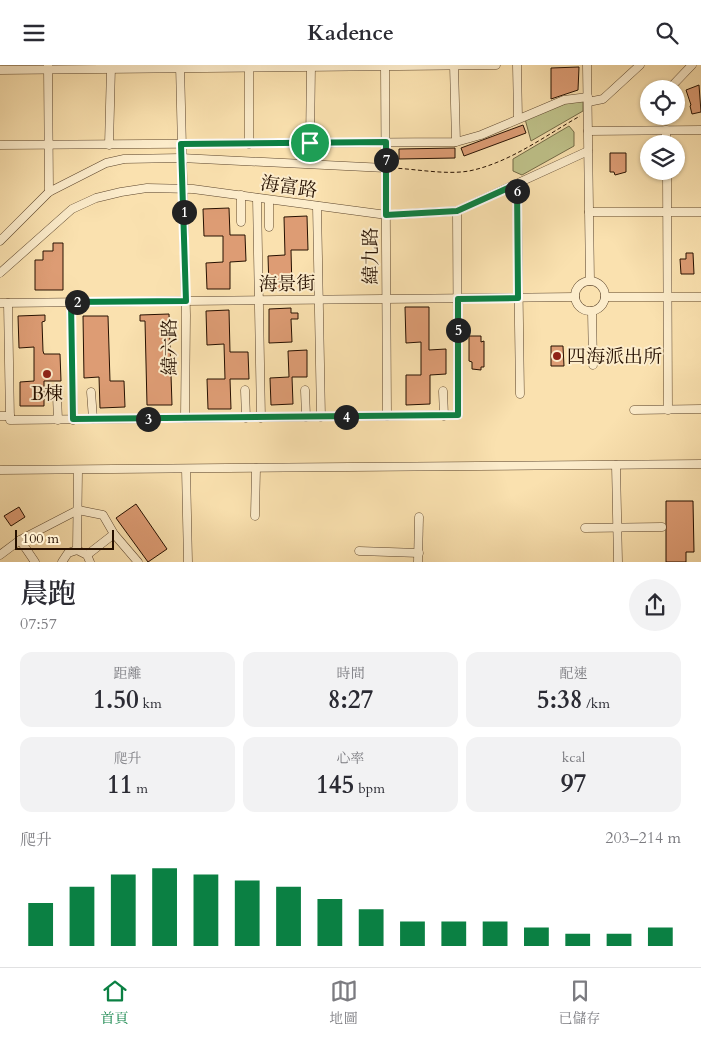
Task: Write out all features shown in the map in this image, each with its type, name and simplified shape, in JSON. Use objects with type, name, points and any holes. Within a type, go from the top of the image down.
[{"type":"street","name":"緯九路","points":[[385,65],[387,416]]},
{"type":"street","points":[[454,65],[456,142]]},
{"type":"street","points":[[0,70],[180,66],[496,65]]},
{"type":"street","points":[[517,65],[518,118]]},
{"type":"street","points":[[587,65],[590,281]]},
{"type":"street","points":[[0,145],[456,142],[481,135],[564,100],[604,99],[640,65]]},
{"type":"street","points":[[678,80],[692,65]]},
{"type":"street","name":"緯六路","points":[[180,66],[186,301],[185,418]]},
{"type":"street","points":[[310,143],[311,66]]},
{"type":"street","points":[[249,67],[249,144]]},
{"type":"street","points":[[48,68],[47,145],[49,192]]},
{"type":"street","points":[[109,145],[111,68]]},
{"type":"street","points":[[588,131],[701,130]]},
{"type":"street","name":"海富路","points":[[0,273],[62,216],[83,203],[121,192],[148,188],[183,188],[386,215],[457,211],[588,151]]},
{"type":"street","points":[[0,241],[49,192],[106,163],[124,159],[181,158],[386,168]]},
{"type":"street","points":[[667,180],[668,409]]},
{"type":"street","points":[[517,184],[520,394]]},
{"type":"street","points":[[241,195],[241,222]]},
{"type":"street","points":[[257,198],[261,418]]},
{"type":"street","points":[[269,199],[269,227]]},
{"type":"street","points":[[318,206],[321,417]]},
{"type":"street","points":[[0,416],[58,420],[458,415],[457,211]]},
{"type":"street","points":[[589,212],[701,212]]},
{"type":"street","points":[[590,281],[599,284],[605,297],[602,305],[592,311],[578,306],[575,297],[578,288],[590,281]]},
{"type":"street","name":"海景街","points":[[4,303],[575,297]]},
{"type":"street","points":[[605,297],[701,297]]},
{"type":"street","points":[[71,302],[73,419]]},
{"type":"street","points":[[4,303],[10,418]]},
{"type":"street","points":[[592,311],[593,365]]},
{"type":"street","points":[[245,390],[246,418]]},
{"type":"street","points":[[305,391],[306,417]]},
{"type":"street","points":[[443,391],[444,416]]},
{"type":"street","points":[[91,392],[93,419]]},
{"type":"street","points":[[57,395],[58,420]]},
{"type":"street","points":[[634,410],[701,409]]},
{"type":"street","points":[[0,470],[701,464]]},
{"type":"street","points":[[616,465],[618,562]]},
{"type":"street","points":[[255,516],[256,468]]},
{"type":"street","points":[[186,469],[188,562]]},
{"type":"street","points":[[77,550],[78,470]]},
{"type":"street","points":[[0,555],[20,540],[78,510],[103,515],[114,534],[138,562]]},
{"type":"street","points":[[418,562],[419,517]]},
{"type":"street","points":[[585,528],[662,527]]},
{"type":"street","points":[[77,550],[89,559],[114,534]]},
{"type":"street","points":[[20,540],[35,562]]},
{"type":"street","points":[[62,562],[68,553],[77,550]]},
{"type":"street","points":[[358,551],[419,553]]},
{"type":"path","points":[[386,168],[468,171],[489,166],[516,153],[588,112]]},
{"type":"green space","points":[[583,101],[583,111],[531,141],[525,119],[565,103]]},
{"type":"green space","points":[[569,126],[574,132],[574,146],[522,175],[513,171],[513,159]]},
{"type":"building","points":[[579,67],[578,90],[551,99],[551,68]]},
{"type":"building","points":[[699,85],[701,112],[692,114],[686,90]]},
{"type":"building","points":[[523,125],[526,133],[464,156],[461,148]]},
{"type":"building","points":[[455,148],[455,158],[399,159],[399,149]]},
{"type":"building","points":[[610,153],[626,153],[626,172],[615,175],[614,172],[610,172]]},
{"type":"building","points":[[229,208],[230,235],[245,235],[246,261],[230,262],[230,289],[207,289],[206,263],[223,262],[223,236],[204,236],[203,209]]},
{"type":"building","points":[[307,216],[308,250],[291,250],[292,289],[269,289],[268,256],[285,255],[284,217]]},
{"type":"building","points":[[53,243],[63,243],[63,290],[35,290],[35,260],[43,260],[43,251],[53,251]]},
{"type":"building","points":[[686,253],[693,253],[694,274],[681,274],[680,259],[686,259]]},
{"type":"building","points":[[405,307],[429,307],[429,350],[446,349],[446,374],[430,375],[430,404],[406,405],[406,375],[421,375],[421,342],[406,343]]},
{"type":"building","points":[[291,308],[291,313],[298,313],[298,319],[291,319],[292,342],[269,343],[269,309]]},
{"type":"building","points":[[229,310],[230,352],[248,352],[249,379],[230,379],[231,409],[208,409],[207,379],[225,379],[224,344],[207,345],[206,311]]},
{"type":"building","points":[[169,314],[172,405],[147,405],[145,321],[140,321],[140,315]]},
{"type":"building","points":[[45,315],[45,321],[42,322],[43,351],[44,354],[60,354],[61,381],[44,381],[44,406],[20,406],[20,382],[34,381],[34,347],[19,348],[18,316]]},
{"type":"building","points":[[83,316],[108,316],[110,381],[124,381],[125,407],[100,408],[99,377],[84,378]]},
{"type":"building","points":[[469,336],[481,336],[481,342],[484,341],[484,367],[481,367],[481,370],[472,369],[472,362],[469,361]]},
{"type":"building","name":"四海派出所","points":[[551,346],[563,346],[564,366],[551,366]]},
{"type":"building","points":[[307,350],[307,377],[292,377],[293,404],[271,405],[270,378],[289,377],[288,351]]},
{"type":"building","points":[[666,501],[693,501],[694,552],[686,552],[686,562],[666,562]]},
{"type":"building","points":[[136,504],[167,549],[148,562],[116,518]]},
{"type":"building","points":[[19,507],[25,517],[11,526],[4,516]]},
{"type":"place","name":"四海派出所","points":[[557,356]]},
{"type":"place","name":"B棟","points":[[47,374]]},
{"type":"route","points":[[386,142],[386,215],[457,211],[517,184],[518,298],[458,299],[458,415],[73,419],[71,302],[186,301],[181,144],[310,143],[386,142]]}]
